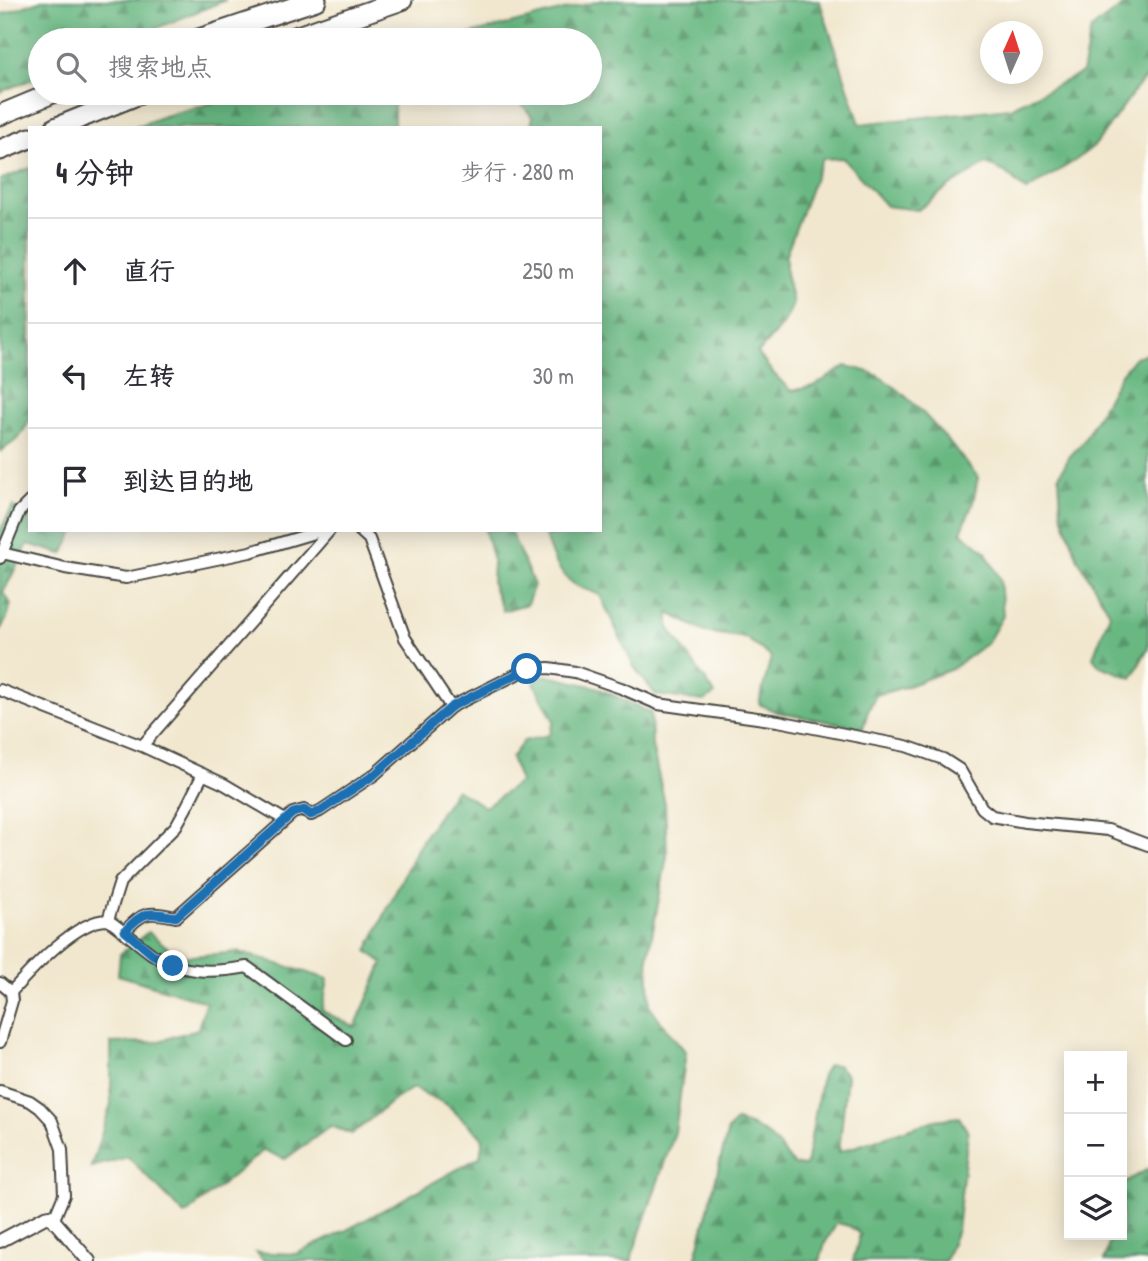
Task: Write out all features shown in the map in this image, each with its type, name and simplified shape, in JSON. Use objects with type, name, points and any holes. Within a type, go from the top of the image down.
[{"type":"highway","points":[[232,28],[316,0]]},
{"type":"highway","points":[[321,28],[402,0]]},
{"type":"highway","points":[[0,115],[28,103]]},
{"type":"highway","points":[[60,126],[112,105]]},
{"type":"highway","points":[[0,150],[28,139]]},
{"type":"street","points":[[28,503],[19,512],[1,556],[126,578],[250,552],[317,532]]},
{"type":"street","points":[[142,746],[328,532]]},
{"type":"street","points":[[364,532],[369,539],[405,638],[451,707]]},
{"type":"street","points":[[125,931],[136,919],[152,912],[176,917],[293,813],[304,810],[311,815],[374,775],[451,707],[527,669],[549,668],[575,672],[658,704],[778,720],[906,746],[943,760],[960,770],[982,808],[992,816],[1108,830],[1148,845]]},
{"type":"street","points":[[0,691],[142,746],[224,784],[285,820]]},
{"type":"street","points":[[108,920],[120,882],[176,826],[203,774]]},
{"type":"street","points":[[11,992],[41,959],[73,935],[93,922],[108,920],[152,954],[173,966],[196,971],[223,972],[247,967],[345,1040]]},
{"type":"street","points":[[0,983],[11,992],[12,1001],[0,1042]]},
{"type":"street","points":[[0,1091],[30,1101],[52,1121],[62,1149],[64,1195],[54,1219]]},
{"type":"street","points":[[0,1241],[50,1216],[89,1261]]},
{"type":"green space","points":[[42,0],[226,0],[157,28],[28,28],[28,81],[0,92],[0,15]]},
{"type":"green space","points":[[603,0],[818,0],[860,124],[1010,108],[1082,73],[1091,29],[1131,0],[1148,0],[1148,75],[1096,144],[1076,160],[1026,191],[1005,172],[986,164],[948,187],[918,210],[886,206],[843,158],[822,159],[786,254],[786,273],[793,304],[784,323],[758,353],[791,391],[814,386],[846,366],[871,372],[892,385],[931,422],[978,477],[973,503],[961,532],[985,551],[1000,579],[1003,616],[987,643],[952,669],[876,695],[863,728],[776,712],[759,704],[771,657],[746,638],[705,632],[669,613],[669,628],[715,694],[704,701],[656,695],[634,667],[600,595],[577,586],[568,579],[554,560],[544,532],[602,532],[602,126],[531,126],[533,118],[523,105],[602,105],[602,28],[494,28]]},
{"type":"green space","points":[[205,105],[394,105],[394,126],[138,126]]},
{"type":"green space","points":[[28,169],[28,423],[19,438],[1,451],[0,180]]},
{"type":"green space","points":[[1148,353],[1148,648],[1132,678],[1100,666],[1093,657],[1110,613],[1078,559],[1061,512],[1059,476],[1070,456],[1083,442],[1121,374],[1135,357]]},
{"type":"green space","points":[[13,506],[28,515],[28,532],[74,532],[63,554],[28,544],[3,593],[11,604],[0,630],[0,531]]},
{"type":"green space","points":[[486,532],[511,532],[534,585],[527,604],[503,611],[492,584],[493,561]]},
{"type":"green space","points":[[544,675],[596,687],[651,713],[652,746],[665,804],[667,856],[648,957],[650,1006],[686,1052],[675,1132],[632,1261],[264,1261],[256,1252],[296,1254],[345,1231],[480,1157],[483,1138],[446,1104],[413,1088],[352,1134],[331,1126],[285,1159],[264,1150],[185,1215],[128,1157],[91,1167],[111,1104],[111,1043],[156,1042],[198,1029],[206,1002],[118,975],[120,954],[148,932],[180,957],[239,952],[328,979],[322,1011],[355,1027],[383,963],[367,951],[417,848],[456,789],[485,807],[520,782],[511,758],[524,741],[549,735],[554,721],[534,683]]},
{"type":"green space","points":[[828,1065],[837,1065],[847,1075],[839,1152],[935,1120],[959,1117],[968,1132],[957,1230],[945,1261],[853,1261],[860,1234],[849,1226],[837,1223],[825,1243],[820,1261],[695,1261],[728,1130],[736,1121],[747,1124],[770,1137],[794,1165],[806,1166],[822,1075]]},
{"type":"green space","points":[[1148,1169],[1148,1261],[1104,1261],[1110,1240],[1127,1240],[1127,1181]]},
{"type":"route","points":[[173,966],[152,954],[125,931],[136,919],[152,912],[176,917],[293,813],[304,810],[311,815],[320,811],[374,775],[451,707],[527,669]]}]
